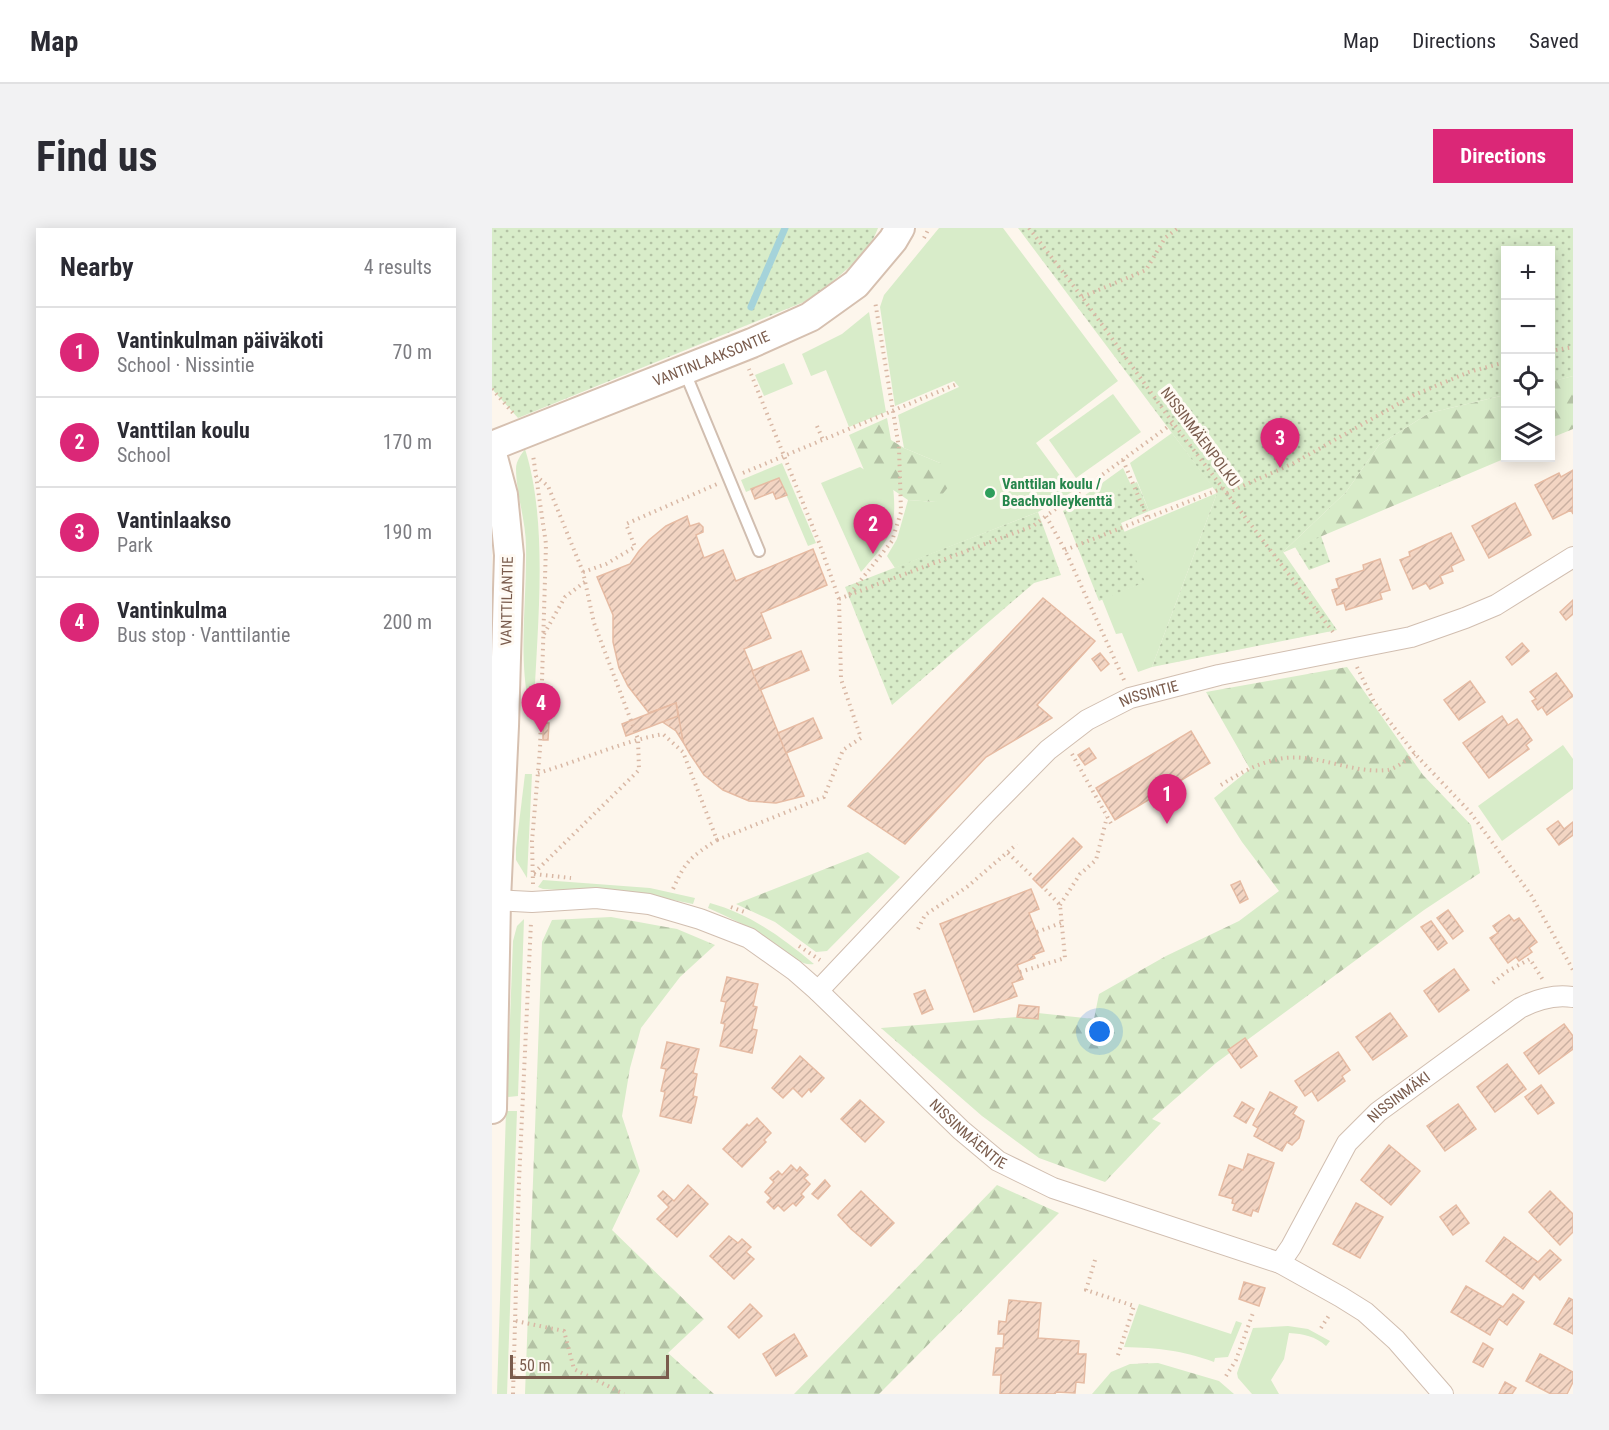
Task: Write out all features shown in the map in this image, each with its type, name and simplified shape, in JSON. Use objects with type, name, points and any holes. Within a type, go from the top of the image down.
[{"type":"street","name":"VANTINLAAKSONTIE","points":[[492,446],[752,343],[810,317],[856,284],[900,228]]},
{"type":"street","name":"VANTTILANTIE","points":[[492,454],[503,495],[509,555],[498,723],[492,1109]]},
{"type":"street","name":"NISSINTIE","points":[[818,991],[1048,750],[1087,720],[1130,698],[1219,675],[1348,656],[1410,637],[1496,605],[1573,557]]},
{"type":"street","name":"NISSINMÄENTIE","points":[[496,900],[532,902],[596,898],[649,903],[749,938],[794,970],[818,991],[961,1130],[998,1161],[1053,1188],[1280,1263],[1365,1312],[1396,1340],[1443,1394]]},
{"type":"street","name":"NISSINMÄKI","points":[[1280,1263],[1291,1247],[1347,1143],[1378,1112],[1520,1008],[1535,1000],[1562,995],[1573,997]]},
{"type":"lane","points":[[684,370],[759,552]]},
{"type":"path","name":"NISSINMÄENPOLKU","points":[[1029,228],[1173,423],[1337,637],[1348,656]]},
{"type":"path","points":[[1082,297],[1146,270],[1165,238],[1178,228]]},
{"type":"path","points":[[849,595],[892,541],[901,512],[899,448],[875,301]]},
{"type":"path","points":[[1555,350],[1573,346]]},
{"type":"path","points":[[1227,493],[1294,464],[1414,394],[1469,372],[1501,363]]},
{"type":"path","points":[[673,889],[692,856],[717,840],[824,797],[843,750],[861,738],[841,679],[839,599],[820,545],[749,369]]},
{"type":"path","points":[[583,572],[606,564],[635,547],[626,524],[729,478],[892,413],[957,384]]},
{"type":"path","points":[[492,402],[498,397]]},
{"type":"path","points":[[839,599],[1032,526],[1173,423]]},
{"type":"path","points":[[817,426],[823,440]]},
{"type":"path","points":[[513,1394],[519,1180],[533,874],[532,841],[538,773],[544,635],[546,544],[534,458]]},
{"type":"path","points":[[1123,460],[1147,517]]},
{"type":"path","points":[[533,874],[639,770],[638,739],[594,623],[583,572],[548,486],[536,476]]},
{"type":"path","points":[[1065,550],[1223,488]]},
{"type":"path","points":[[1046,516],[1065,550],[1130,698]]},
{"type":"path","points":[[544,635],[565,597],[586,581]]},
{"type":"path","points":[[1348,656],[1374,702],[1415,754],[1470,812],[1531,895],[1573,970]]},
{"type":"path","points":[[538,773],[638,739],[663,734],[682,752],[717,840]]},
{"type":"path","points":[[1067,746],[1113,827]]},
{"type":"path","points":[[1221,785],[1244,770],[1285,758],[1313,760],[1352,768],[1389,770],[1415,754]]},
{"type":"path","points":[[1020,972],[1065,958],[1060,905],[1080,874],[1096,860],[1107,817]]},
{"type":"path","points":[[918,929],[925,915],[967,887],[1017,844]]},
{"type":"path","points":[[1008,853],[1034,878]]},
{"type":"path","points":[[1043,887],[1060,905]]},
{"type":"path","points":[[1037,932],[1061,923]]},
{"type":"path","points":[[1493,983],[1530,959],[1540,975]]},
{"type":"path","points":[[1095,1260],[1086,1290],[1134,1306],[1117,1358]]},
{"type":"path","points":[[1226,1376],[1236,1360],[1253,1313]]},
{"type":"path","points":[[516,1321],[564,1331],[574,1369],[624,1394]]},
{"type":"green space","points":[[492,228],[878,228],[873,239],[857,260],[836,279],[804,302],[518,418],[492,389]]},
{"type":"green space","points":[[939,228],[1003,228],[1118,381],[1036,443],[1072,492],[1038,512],[895,568],[887,556],[897,539],[908,500],[936,502],[940,463],[904,448],[898,415],[959,387],[954,381],[895,406],[880,307],[884,295]]},
{"type":"green space","points":[[1018,228],[1573,228],[1573,376],[1555,381],[1555,246],[1501,246],[1501,396],[1429,413],[1379,445],[1346,492],[1283,552],[1337,630],[1152,667],[1217,493]]},
{"type":"green space","points":[[869,312],[886,412],[849,427],[826,370],[811,376],[802,354],[842,334]]},
{"type":"green space","points":[[784,363],[793,384],[764,396],[755,375]]},
{"type":"green space","points":[[1573,376],[1573,429],[1555,436],[1555,408],[1555,381]]},
{"type":"green space","points":[[1113,394],[1141,432],[1076,478],[1049,440]]},
{"type":"green space","points":[[1501,396],[1501,460],[1282,553],[1346,492],[1379,445],[1429,413]]},
{"type":"green space","points":[[887,418],[891,440],[940,463],[950,485],[936,502],[908,500],[864,470],[849,435]]},
{"type":"green space","points":[[1172,433],[1213,487],[1149,511],[1130,463]]},
{"type":"green space","points":[[525,449],[537,510],[539,543],[539,610],[534,707],[529,707],[524,667],[526,547],[516,469]]},
{"type":"green space","points":[[782,463],[816,543],[808,546],[779,478],[746,492],[741,480]]},
{"type":"green space","points":[[860,467],[893,487],[894,502],[894,514],[889,534],[878,552],[861,572],[821,483]]},
{"type":"green space","points":[[1123,468],[1131,485],[1063,511]]},
{"type":"green space","points":[[1137,482],[1149,511],[1121,523],[1145,582],[1099,601],[1063,511]]},
{"type":"green space","points":[[1217,493],[1152,667],[1138,672],[1122,633],[1116,634],[1102,599],[1144,582],[1124,532]]},
{"type":"green space","points":[[1038,512],[1061,575],[1034,583],[892,705],[845,587]]},
{"type":"green space","points":[[1321,536],[1330,562],[1309,570],[1295,547]]},
{"type":"green space","points":[[1347,667],[1423,775],[1471,825],[1480,873],[1424,910],[1216,1063],[1152,1119],[1161,1123],[1105,1182],[1039,1158],[982,1116],[881,1028],[1017,1017],[1037,1019],[1038,1013],[1094,1019],[1099,994],[1166,956],[1239,921],[1279,891],[1242,842],[1214,798],[1250,769],[1206,692]]},
{"type":"green space","points":[[1563,745],[1573,759],[1573,789],[1502,841],[1478,806]]},
{"type":"green space","points":[[525,774],[532,774],[527,878],[516,860]]},
{"type":"green space","points":[[868,852],[900,877],[827,951],[816,952],[775,922],[736,904]]},
{"type":"green space","points":[[543,880],[650,888],[695,898],[693,904],[648,895],[543,889],[538,887]]},
{"type":"green space","points":[[710,903],[752,920],[814,964],[806,964],[798,960],[757,932],[708,908]]},
{"type":"green space","points":[[611,917],[677,929],[715,945],[680,977],[641,1028],[630,1068],[622,1116],[640,1171],[612,1230],[704,1319],[668,1353],[714,1394],[525,1394],[542,942],[552,920]]},
{"type":"green space","points":[[524,919],[518,1096],[507,1097],[513,941],[517,926]]},
{"type":"green space","points":[[506,1111],[517,1111],[507,1394],[497,1394]]},
{"type":"green space","points":[[997,1185],[1059,1213],[879,1394],[794,1394]]},
{"type":"green space","points":[[1139,1304],[1231,1334],[1236,1321],[1242,1323],[1228,1357],[1215,1358],[1214,1362],[1170,1350],[1124,1347]]},
{"type":"green space","points":[[1288,1326],[1308,1329],[1330,1341],[1326,1346],[1309,1336],[1289,1333],[1284,1359],[1271,1380],[1279,1394],[1252,1394],[1238,1378],[1237,1373],[1253,1328]]},
{"type":"green space","points":[[1158,1363],[1219,1381],[1234,1394],[1092,1394],[1111,1372],[1130,1364]]},
{"type":"building","points":[[1573,470],[1573,514],[1571,510],[1553,519],[1535,485],[1559,473],[1561,477]]},
{"type":"building","points":[[779,478],[787,495],[776,499],[773,492],[755,499],[751,489]]},
{"type":"building","points":[[1515,503],[1531,535],[1489,558],[1472,526]]},
{"type":"building","points":[[687,516],[690,526],[699,523],[703,527],[703,532],[696,535],[704,558],[723,550],[736,581],[813,549],[827,585],[761,613],[771,638],[744,649],[804,796],[776,803],[749,801],[723,790],[704,775],[683,742],[676,703],[649,713],[628,686],[619,668],[613,642],[613,615],[597,577],[630,564],[649,540],[666,526]]},
{"type":"building","points":[[1451,533],[1464,560],[1451,566],[1453,571],[1440,576],[1443,583],[1430,589],[1426,583],[1413,589],[1400,560],[1410,556],[1409,552]]},
{"type":"building","points":[[1380,559],[1390,590],[1380,593],[1382,599],[1346,610],[1344,603],[1337,605],[1332,590],[1339,588],[1336,579],[1364,570],[1363,565]]},
{"type":"building","points":[[1043,598],[1095,641],[1037,705],[1052,718],[986,757],[905,844],[848,806]]},
{"type":"building","points":[[1573,600],[1573,614],[1566,620],[1560,612]]},
{"type":"building","points":[[1522,643],[1529,651],[1512,665],[1506,657]]},
{"type":"building","points":[[801,651],[809,670],[760,690],[752,671]]},
{"type":"building","points":[[1100,653],[1109,664],[1101,671],[1092,659]]},
{"type":"building","points":[[1556,673],[1573,696],[1547,715],[1542,707],[1538,710],[1532,701],[1536,699],[1530,692]]},
{"type":"building","points":[[1470,681],[1485,702],[1459,720],[1444,700]]},
{"type":"building","points":[[676,703],[683,742],[676,731],[649,713]]},
{"type":"building","points":[[676,703],[678,716],[626,736],[622,724]]},
{"type":"building","points":[[1502,716],[1508,725],[1517,719],[1532,740],[1526,745],[1529,749],[1489,778],[1463,743]]},
{"type":"building","points":[[813,718],[822,738],[786,753],[778,733]]},
{"type":"building","points":[[543,723],[549,723],[548,740],[543,740]]},
{"type":"building","points":[[1191,731],[1210,763],[1115,820],[1096,788]]},
{"type":"building","points":[[1089,748],[1096,758],[1085,765],[1078,755]]},
{"type":"building","points":[[1558,821],[1564,829],[1573,822],[1573,835],[1559,845],[1547,829]]},
{"type":"building","points":[[1073,838],[1082,847],[1042,888],[1033,879]]},
{"type":"building","points":[[1240,881],[1248,899],[1240,903],[1231,885]]},
{"type":"building","points":[[1031,889],[1039,909],[1029,913],[1044,951],[1033,955],[1035,958],[1017,965],[1023,979],[1012,983],[1017,996],[974,1012],[940,924]]},
{"type":"building","points":[[1448,910],[1463,931],[1453,939],[1437,918]]},
{"type":"building","points":[[1509,915],[1514,921],[1519,918],[1537,942],[1529,948],[1532,952],[1519,961],[1516,957],[1508,963],[1490,938],[1498,933],[1493,926]]},
{"type":"building","points":[[1431,921],[1447,943],[1438,950],[1421,927]]},
{"type":"building","points":[[1454,969],[1469,990],[1439,1012],[1424,991]]},
{"type":"building","points":[[727,977],[758,984],[753,1006],[757,1007],[752,1029],[757,1030],[752,1053],[720,1046],[725,1024],[721,1023],[726,1002],[721,1001]]},
{"type":"building","points":[[925,990],[933,1009],[922,1014],[914,994]]},
{"type":"building","points":[[1019,1005],[1039,1007],[1038,1019],[1017,1017]]},
{"type":"building","points":[[1390,1013],[1407,1036],[1373,1060],[1356,1037]]},
{"type":"building","points":[[1564,1024],[1573,1036],[1573,1049],[1539,1074],[1524,1053]]},
{"type":"building","points":[[1245,1038],[1257,1056],[1241,1068],[1228,1050]]},
{"type":"building","points":[[667,1042],[699,1049],[693,1073],[697,1074],[693,1096],[697,1097],[691,1123],[660,1116],[665,1092],[661,1091],[666,1069],[661,1068]]},
{"type":"building","points":[[1338,1052],[1350,1070],[1342,1076],[1345,1081],[1318,1101],[1312,1091],[1305,1096],[1295,1081]]},
{"type":"building","points":[[800,1056],[824,1078],[811,1092],[809,1089],[802,1097],[793,1088],[783,1098],[772,1088]]},
{"type":"building","points":[[1507,1064],[1526,1089],[1495,1112],[1477,1087]]},
{"type":"building","points":[[1541,1085],[1554,1103],[1538,1114],[1525,1097]]},
{"type":"building","points":[[1270,1092],[1297,1107],[1293,1114],[1304,1121],[1299,1138],[1292,1145],[1287,1142],[1282,1151],[1254,1136],[1258,1128],[1253,1125]]},
{"type":"building","points":[[860,1100],[884,1122],[865,1142],[841,1119]]},
{"type":"building","points":[[1242,1102],[1254,1109],[1246,1123],[1234,1116]]},
{"type":"building","points":[[1458,1104],[1476,1129],[1445,1151],[1427,1126]]},
{"type":"building","points":[[757,1118],[771,1133],[764,1140],[766,1142],[742,1167],[723,1149],[747,1124],[749,1126]]},
{"type":"building","points":[[1389,1145],[1420,1171],[1391,1205],[1361,1180]]},
{"type":"building","points":[[1248,1154],[1274,1163],[1258,1212],[1253,1210],[1251,1216],[1233,1210],[1235,1204],[1232,1203],[1233,1199],[1219,1195],[1229,1165],[1243,1170]]},
{"type":"building","points":[[791,1165],[797,1171],[800,1167],[808,1175],[804,1178],[810,1184],[801,1194],[804,1197],[796,1206],[793,1203],[784,1211],[778,1205],[774,1209],[767,1202],[771,1198],[765,1192],[774,1182],[770,1178],[778,1171],[782,1175]]},
{"type":"building","points":[[825,1180],[830,1186],[818,1199],[812,1194]]},
{"type":"building","points":[[688,1185],[708,1204],[677,1237],[657,1219],[669,1207],[658,1196],[663,1191],[674,1201]]},
{"type":"building","points":[[861,1191],[894,1223],[871,1246],[838,1215]]},
{"type":"building","points":[[1550,1191],[1573,1214],[1573,1232],[1560,1245],[1529,1212]]},
{"type":"building","points":[[1356,1203],[1383,1217],[1360,1258],[1333,1244]]},
{"type":"building","points":[[1456,1205],[1469,1223],[1453,1235],[1440,1217]]},
{"type":"building","points":[[729,1236],[738,1243],[742,1239],[751,1247],[746,1252],[754,1259],[734,1279],[710,1256]]},
{"type":"building","points":[[1504,1237],[1538,1262],[1550,1250],[1561,1260],[1540,1280],[1534,1274],[1523,1289],[1486,1261]]},
{"type":"building","points":[[1244,1282],[1265,1288],[1259,1306],[1239,1299]]},
{"type":"building","points":[[1466,1286],[1503,1307],[1513,1294],[1524,1302],[1507,1325],[1499,1319],[1490,1335],[1451,1312]]},
{"type":"building","points":[[1569,1298],[1573,1300],[1573,1334],[1554,1324]]},
{"type":"building","points":[[1009,1300],[1041,1303],[1038,1338],[1079,1341],[1078,1354],[1086,1354],[1084,1383],[1076,1382],[1075,1393],[1000,1394],[1001,1375],[993,1375],[996,1348],[1003,1348],[1004,1334],[998,1334],[999,1321],[1006,1322]]},
{"type":"building","points":[[750,1304],[762,1316],[739,1338],[728,1327]]},
{"type":"building","points":[[794,1334],[807,1356],[776,1376],[763,1354]]},
{"type":"building","points":[[1483,1343],[1493,1349],[1483,1367],[1473,1362]]},
{"type":"building","points":[[1540,1354],[1573,1372],[1573,1382],[1567,1394],[1551,1394],[1526,1381]]},
{"type":"building","points":[[1505,1382],[1516,1388],[1512,1394],[1499,1394]]},
{"type":"waterway","points":[[751,307],[785,228]]},
{"type":"place","name":"Vantinlaakso","points":[[1280,468]]},
{"type":"place","name":"Vanttilan koulu / Beachvolleykenttä","points":[[990,493]]},
{"type":"place","name":"Vanttilan koulu","points":[[873,554]]},
{"type":"place","name":"Vantinkulma","points":[[541,733]]},
{"type":"place","name":"Vantinkulman päiväkoti","points":[[1167,824]]}]
